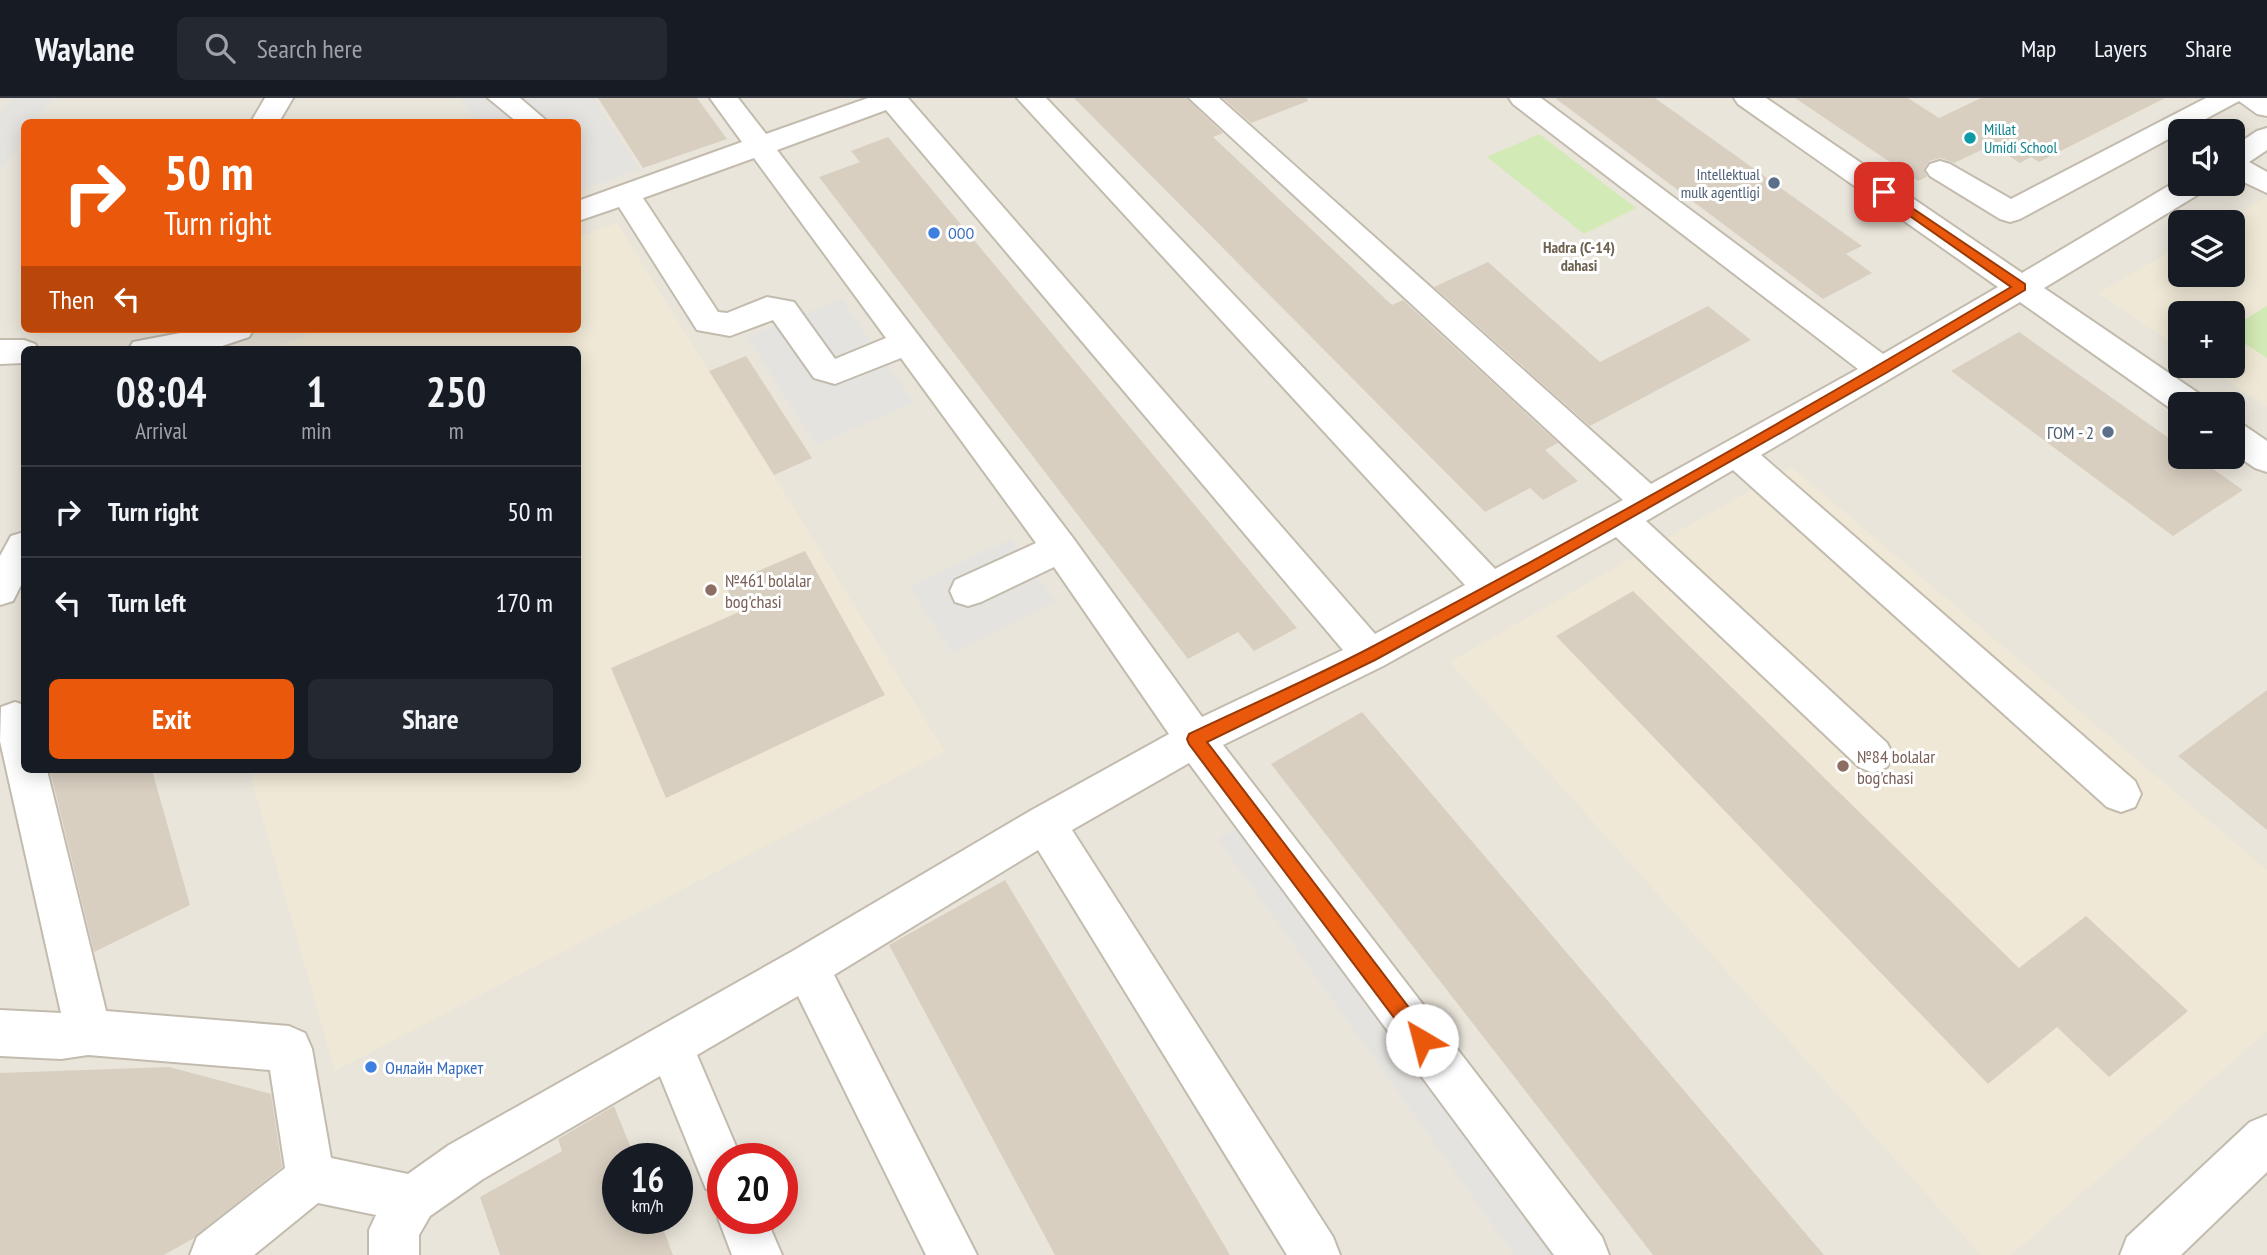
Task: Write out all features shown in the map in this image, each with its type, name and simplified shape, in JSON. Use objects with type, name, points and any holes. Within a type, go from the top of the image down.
[{"type":"lane","points":[[267,119],[279,98]]},
{"type":"lane","points":[[475,98],[487,119]]},
{"type":"lane","points":[[502,98],[530,119]]},
{"type":"lane","points":[[724,98],[1060,548],[1195,739],[1584,1255]]},
{"type":"lane","points":[[1031,98],[1491,589]]},
{"type":"lane","points":[[1203,98],[1633,510],[1652,546],[1873,755]]},
{"type":"lane","points":[[1523,98],[1882,370]]},
{"type":"lane","points":[[1748,98],[2172,392]]},
{"type":"lane","points":[[1940,170],[2010,212],[2227,98]]},
{"type":"lane","points":[[2250,98],[2267,108]]},
{"type":"lane","points":[[581,189],[586,208],[892,99],[1370,655]]},
{"type":"lane","points":[[2245,153],[2267,137]]},
{"type":"lane","points":[[2245,170],[2267,184]]},
{"type":"lane","points":[[625,194],[708,322],[730,325],[767,309],[783,310],[826,370],[835,372],[906,343]]},
{"type":"lane","points":[[394,1255],[394,1230],[413,1199],[466,1162],[807,967],[1045,824],[1195,739],[1370,655],[1491,589],[1882,370],[2174,196]]},
{"type":"lane","points":[[171,346],[217,339]]},
{"type":"lane","points":[[0,352],[21,352]]},
{"type":"lane","points":[[2245,443],[2267,459]]},
{"type":"lane","points":[[1735,452],[2121,794]]},
{"type":"lane","points":[[968,591],[1060,548]]},
{"type":"lane","points":[[0,590],[21,552]]},
{"type":"lane","points":[[15,719],[21,746]]},
{"type":"lane","points":[[28,773],[88,1032]]},
{"type":"lane","points":[[1045,824],[1315,1255]]},
{"type":"lane","points":[[807,967],[952,1255]]},
{"type":"lane","points":[[0,1033],[61,1036],[88,1032],[289,1049],[311,1178]]},
{"type":"lane","points":[[670,1045],[711,1143]]},
{"type":"lane","points":[[2146,1255],[2267,1139]]},
{"type":"lane","points":[[311,1178],[413,1199]]},
{"type":"lane","points":[[215,1255],[311,1178]]},
{"type":"lane","points":[[748,1234],[757,1255]]},
{"type":"shaded area","points":[[0,98],[2267,98],[2267,1255],[0,1255]]},
{"type":"shaded area","points":[[12,98],[53,98],[37,119],[21,119],[21,142],[0,171],[0,114]]},
{"type":"shaded area","points":[[460,98],[593,98],[640,169],[581,191],[581,119],[473,119]]},
{"type":"shaded area","points":[[2267,197],[2267,407],[2224,378],[2245,378],[2245,301],[2168,301],[2168,340],[2098,293],[2168,253],[2168,287],[2245,287],[2244,210]]},
{"type":"shaded area","name":"№461 bolalar bog'chasi","points":[[617,223],[945,752],[335,1071],[250,773],[581,773],[581,346],[277,346],[313,333],[581,333],[581,236]]},
{"type":"shaded area","points":[[842,299],[914,403],[816,445],[747,336]]},
{"type":"shaded area","name":"№84 bolalar bog'chasi","points":[[1791,467],[2267,870],[2267,1031],[2011,1255],[1981,1255],[1450,662]]},
{"type":"shaded area","points":[[1011,539],[1056,601],[952,653],[910,587]]},
{"type":"shaded area","points":[[1272,808],[1606,1255],[1514,1255],[1218,839]]},
{"type":"green space","points":[[1539,134],[1636,208],[1584,234],[1487,157]]},
{"type":"green space","points":[[2267,306],[2267,358],[2245,344],[2245,320]]},
{"type":"building","points":[[598,98],[697,98],[727,139],[643,168]]},
{"type":"building","points":[[1074,98],[1186,98],[1223,133],[1213,137],[1392,305],[1403,300],[1558,443],[1545,450],[1578,481],[1543,500],[1530,488],[1485,512]]},
{"type":"building","points":[[1223,98],[1307,98],[1308,101],[1251,123]]},
{"type":"building","points":[[1555,98],[1655,98],[1862,246],[1846,254],[1872,273],[1823,299]]},
{"type":"building","name":"Millat Umidi School","points":[[1795,98],[1908,98],[1939,118],[1981,98],[2165,98],[2039,162],[2031,157],[2020,163],[1992,145],[1954,163],[1941,158],[1929,161],[1924,169],[1927,177],[1918,181]]},
{"type":"building","points":[[888,137],[1297,628],[1254,651],[1238,632],[1188,659],[819,177],[860,162],[851,151]]},
{"type":"building","points":[[1488,262],[1600,362],[1708,306],[1751,340],[1590,426],[1434,287]]},
{"type":"building","points":[[2019,332],[2168,438],[2168,469],[2213,469],[2243,490],[2173,536],[1951,371]]},
{"type":"building","points":[[746,356],[812,458],[774,475],[709,371]]},
{"type":"building","points":[[805,551],[885,695],[666,798],[611,668],[739,612],[725,585]]},
{"type":"building","points":[[1633,591],[2019,968],[2086,916],[2188,1011],[2109,1077],[2057,1027],[1988,1084],[1556,636]]},
{"type":"building","points":[[2267,690],[2267,830],[2178,756]]},
{"type":"building","points":[[1362,712],[1824,1255],[1653,1255],[1271,764]]},
{"type":"building","points":[[51,773],[153,773],[190,905],[94,952]]},
{"type":"building","points":[[1005,880],[1230,1255],[1055,1255],[889,945]]},
{"type":"building","points":[[169,1067],[271,1094],[282,1167],[194,1238],[164,1255],[0,1255],[0,1073]]},
{"type":"building","points":[[614,1106],[629,1143],[602,1143],[602,1234],[665,1234],[673,1255],[500,1255],[480,1197],[562,1151],[558,1139]]},
{"type":"place","name":"Millat Umidi School","points":[[1970,138]]},
{"type":"place","name":"Intellektual mulk agentligi","points":[[1774,183]]},
{"type":"place","name":"ООО","points":[[934,233]]},
{"type":"place","name":"ГОМ - 2","points":[[2108,432]]},
{"type":"place","name":"№461 bolalar bog'chasi","points":[[711,590]]},
{"type":"place","name":"№84 bolalar bog'chasi","points":[[1843,766]]},
{"type":"place","name":"Онлайн Маркет","points":[[371,1067]]},
{"type":"district","name":"Hadra (C-14) dahasi","points":[[1579,256]]},
{"type":"route","points":[[1422,1040],[1195,739],[1370,655],[1534,566],[1882,370],[2020,287],[1884,192]]}]
